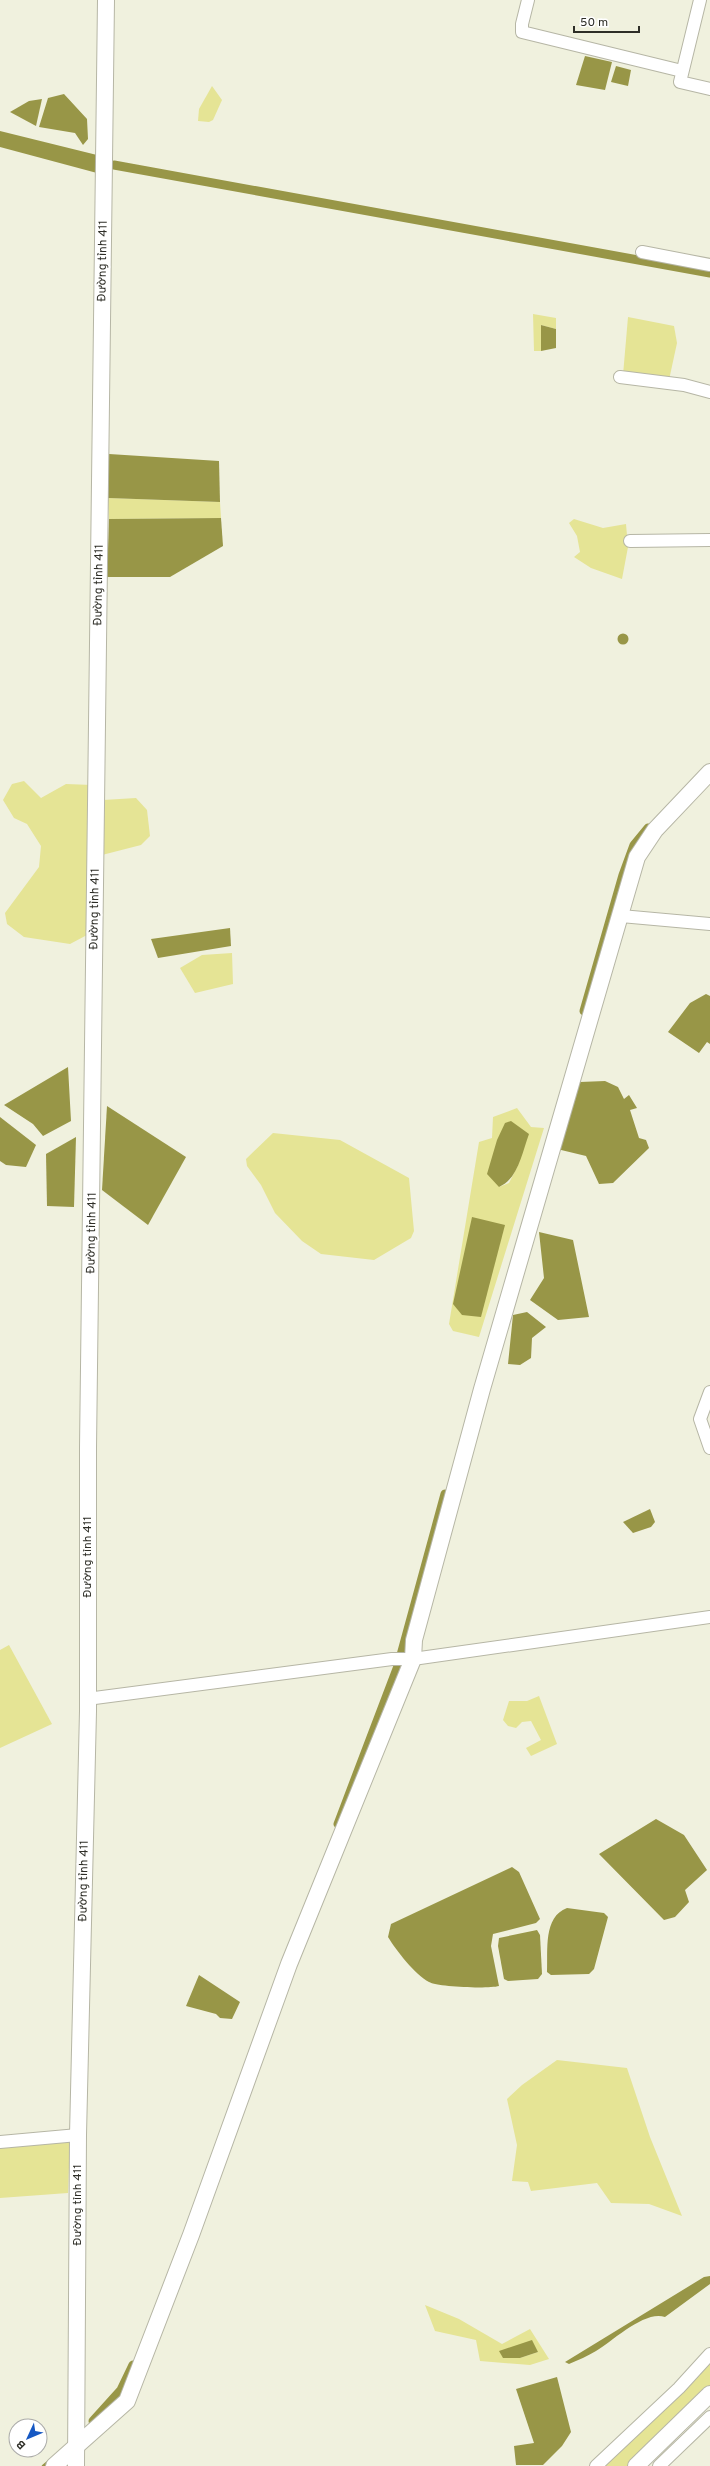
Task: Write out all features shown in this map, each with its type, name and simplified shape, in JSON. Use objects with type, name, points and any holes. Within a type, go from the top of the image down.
[{"type":"main road","name":"Đường tỉnh 411","points":[[76,2466],[78,2135],[87,1699],[106,0]]},
{"type":"main road","points":[[54,2466],[76,2448],[126,2401],[191,2235],[289,1964],[412,1660],[414,1640],[482,1389],[637,857],[655,830],[710,772]]},
{"type":"main road","points":[[636,2466],[710,2394]]},
{"type":"street","points":[[528,0],[522,24],[522,32],[681,76],[710,89]]},
{"type":"street","points":[[681,76],[700,0]]},
{"type":"street","points":[[642,252],[710,265]]},
{"type":"street","points":[[620,377],[684,384],[710,392]]},
{"type":"street","points":[[630,541],[710,540]]},
{"type":"street","points":[[621,916],[710,924]]},
{"type":"street","points":[[710,1392],[700,1419],[710,1448]]},
{"type":"street","points":[[87,1699],[392,1659],[412,1660],[710,1617]]},
{"type":"street","points":[[0,2142],[78,2135]]},
{"type":"street","points":[[596,2466],[678,2388],[710,2354]]},
{"type":"street","points":[[659,2466],[710,2417]]},
{"type":"shaded area","points":[[585,56],[612,62],[605,90],[576,85]]},
{"type":"shaded area","points":[[616,66],[631,70],[628,86],[611,82]]},
{"type":"shaded area","points":[[212,86],[222,100],[213,120],[209,122],[198,121],[199,109]]},
{"type":"shaded area","points":[[64,94],[87,119],[88,139],[83,145],[75,133],[39,127],[48,98]]},
{"type":"shaded area","points":[[42,99],[36,126],[10,112],[29,101]]},
{"type":"shaded area","points":[[0,131],[97,155],[97,173],[0,147]]},
{"type":"shaded area","points":[[533,314],[556,318],[556,329],[541,325],[541,351],[534,351]]},
{"type":"shaded area","points":[[628,317],[674,326],[677,343],[669,380],[623,375]]},
{"type":"shaded area","points":[[541,325],[556,329],[556,348],[541,351]]},
{"type":"shaded area","points":[[109,454],[219,461],[220,502],[108,498]]},
{"type":"shaded area","points":[[108,498],[220,502],[221,518],[109,519]]},
{"type":"shaded area","points":[[221,518],[223,546],[170,577],[107,577],[109,519]]},
{"type":"shaded area","points":[[574,519],[603,528],[626,524],[628,547],[622,579],[591,568],[574,557],[580,552],[577,536],[569,523]]},
{"type":"shaded area","points":[[621,634],[625,634],[627,635],[627,643],[621,644],[618,641],[618,637]]},
{"type":"shaded area","points":[[24,781],[41,798],[66,784],[92,785],[87,935],[70,944],[24,937],[7,924],[5,913],[39,867],[41,846],[27,824],[14,818],[3,800],[12,784]]},
{"type":"shaded area","points":[[136,798],[147,810],[150,836],[141,845],[102,855],[103,800]]},
{"type":"shaded area","points":[[230,928],[231,946],[158,958],[151,939]]},
{"type":"shaded area","points":[[232,953],[233,984],[195,993],[180,968],[202,955]]},
{"type":"shaded area","points":[[706,994],[710,996],[710,1044],[707,1042],[699,1053],[668,1032],[690,1003]]},
{"type":"shaded area","points":[[68,1067],[71,1121],[43,1136],[33,1124],[4,1105]]},
{"type":"shaded area","points":[[605,1081],[618,1087],[624,1099],[629,1095],[637,1108],[630,1110],[639,1138],[646,1140],[649,1148],[613,1183],[599,1184],[586,1156],[557,1149],[580,1082]]},
{"type":"shaded area","points":[[107,1106],[186,1157],[148,1225],[102,1190]]},
{"type":"shaded area","points":[[517,1108],[531,1127],[544,1128],[479,1337],[453,1331],[449,1324],[479,1142],[492,1138],[493,1117]],"holes":[[[518,1165],[509,1183],[499,1187]]]},
{"type":"shaded area","points":[[0,1117],[36,1145],[26,1167],[6,1165],[0,1161]]},
{"type":"shaded area","points":[[511,1121],[529,1134],[515,1172],[511,1178],[499,1187],[487,1174],[497,1140],[505,1123]]},
{"type":"shaded area","points":[[273,1133],[340,1140],[409,1178],[414,1231],[411,1238],[374,1260],[321,1254],[302,1241],[275,1213],[261,1185],[247,1166],[246,1159]]},
{"type":"shaded area","points":[[76,1137],[74,1207],[47,1206],[46,1154]]},
{"type":"shaded area","points":[[472,1217],[505,1225],[481,1317],[462,1315],[453,1304]]},
{"type":"shaded area","points":[[539,1232],[573,1240],[589,1317],[558,1320],[530,1300],[544,1278]]},
{"type":"shaded area","points":[[527,1312],[546,1327],[532,1338],[531,1358],[520,1365],[508,1364],[513,1315]]},
{"type":"shaded area","points":[[650,1509],[655,1522],[651,1527],[633,1533],[623,1522]]},
{"type":"shaded area","points":[[9,1645],[52,1724],[0,1748],[0,1650]]},
{"type":"shaded area","points":[[539,1696],[557,1744],[531,1756],[526,1748],[541,1740],[531,1721],[522,1722],[516,1728],[508,1726],[503,1720],[509,1701],[527,1701]]},
{"type":"shaded area","points":[[656,1819],[684,1835],[707,1870],[685,1890],[689,1902],[675,1917],[664,1920],[599,1854]]},
{"type":"shaded area","points":[[512,1867],[519,1872],[540,1919],[536,1923],[493,1934],[491,1946],[499,1986],[452,1986],[434,1984],[424,1979],[412,1968],[388,1937],[391,1924]]},
{"type":"shaded area","points":[[567,1908],[604,1913],[608,1917],[594,1969],[589,1974],[551,1975],[547,1972],[547,1944],[550,1926],[559,1912]]},
{"type":"shaded area","points":[[537,1930],[540,1935],[542,1974],[538,1979],[508,1981],[504,1979],[498,1946],[499,1938]]},
{"type":"shaded area","points":[[199,1975],[240,2002],[232,2019],[220,2018],[216,2014],[186,2006]]},
{"type":"shaded area","points":[[557,2060],[627,2068],[650,2137],[682,2216],[649,2204],[611,2203],[597,2183],[531,2191],[528,2182],[512,2181],[517,2145],[507,2099],[522,2085]]},
{"type":"shaded area","points":[[70,2140],[68,2193],[0,2198],[0,2147]]},
{"type":"shaded area","points":[[710,2276],[710,2284],[665,2317],[657,2316],[639,2322],[593,2353],[569,2364],[565,2362],[704,2277]]},
{"type":"shaded area","points":[[425,2305],[459,2319],[502,2344],[530,2329],[549,2359],[530,2365],[480,2361],[476,2340],[435,2331]],"holes":[[[538,2352],[520,2358],[504,2358]]]},
{"type":"shaded area","points":[[532,2340],[538,2352],[520,2358],[503,2358],[499,2351]]},
{"type":"shaded area","points":[[710,2358],[710,2388],[632,2466],[599,2466]]},
{"type":"shaded area","points":[[557,2377],[571,2432],[562,2446],[543,2465],[516,2465],[514,2446],[534,2443],[516,2389]]},
{"type":"waterway","points":[[114,165],[710,273]]},
{"type":"waterway","points":[[584,1011],[623,875],[634,845],[648,828]]},
{"type":"waterway","points":[[338,1824],[398,1666],[445,1494]]},
{"type":"waterway","points":[[93,2421],[121,2390],[133,2365]]},
{"type":"waterway","points":[[43,2466],[49,2461]]}]
